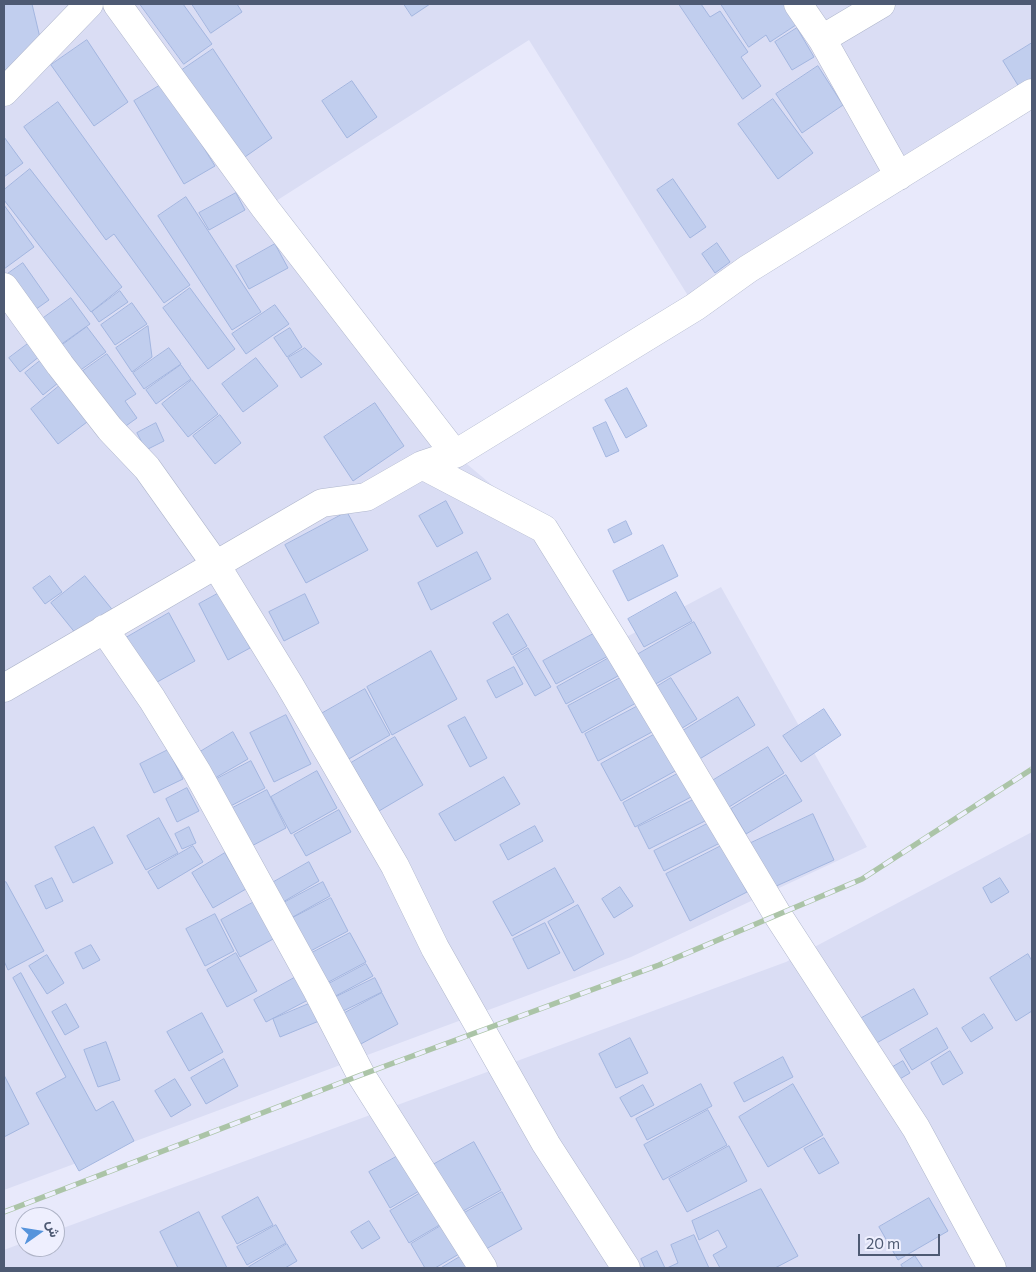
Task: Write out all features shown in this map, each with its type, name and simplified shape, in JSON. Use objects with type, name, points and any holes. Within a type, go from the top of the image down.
[{"type":"street","points":[[4,92],[89,4]]},
{"type":"street","points":[[117,4],[265,208],[455,454]]},
{"type":"street","points":[[798,4],[822,38],[899,176]]},
{"type":"street","points":[[822,38],[881,4]]},
{"type":"street","points":[[4,688],[322,504],[366,497],[422,465],[455,454],[695,307],[748,269],[1032,93]]},
{"type":"street","points":[[4,287],[60,365],[110,429],[147,468],[216,565],[290,684],[396,866],[435,948],[546,1144],[626,1268]]},
{"type":"street","points":[[422,465],[544,529],[777,914],[916,1128],[992,1268]]},
{"type":"street","points":[[104,629],[152,699],[197,772],[317,990],[361,1075],[483,1268]]},
{"type":"shaded area","points":[[4,4],[1032,4],[1032,109],[695,307],[529,40],[265,208],[455,454],[544,529],[615,643],[721,587],[867,847],[631,957],[4,1190]]},
{"type":"shaded area","points":[[1032,832],[1032,1268],[4,1268],[4,1250],[15,1246],[15,1257],[65,1257],[65,1227],[786,962]]},
{"type":"building","points":[[4,4],[32,4],[41,42],[4,71]]},
{"type":"building","points":[[140,4],[183,4],[212,44],[184,64]]},
{"type":"building","points":[[192,4],[237,4],[242,12],[211,33]]},
{"type":"building","points":[[404,4],[430,4],[412,16]]},
{"type":"building","points":[[679,4],[701,4],[710,17],[720,11],[748,52],[741,57],[761,86],[743,99]]},
{"type":"building","points":[[721,4],[786,4],[799,23],[770,42],[766,35],[749,47]]},
{"type":"building","points":[[797,28],[814,57],[792,70],[775,42]]},
{"type":"building","points":[[87,40],[128,102],[94,126],[51,65]]},
{"type":"building","points":[[1032,43],[1032,90],[1024,95],[1003,61]]},
{"type":"building","points":[[213,49],[272,138],[242,159],[182,70]]},
{"type":"building","points":[[818,66],[843,105],[802,133],[776,94]]},
{"type":"building","points":[[352,81],[377,117],[347,138],[322,101]]},
{"type":"building","points":[[164,83],[215,166],[184,184],[134,101]]},
{"type":"building","points":[[773,99],[813,153],[778,179],[738,124]]},
{"type":"building","points":[[58,102],[190,285],[164,303],[114,234],[106,240],[24,127]]},
{"type":"building","points":[[4,137],[23,163],[4,177]]},
{"type":"building","points":[[30,169],[122,287],[91,312],[4,200],[4,190]]},
{"type":"building","points":[[673,179],[706,227],[690,238],[657,190]]},
{"type":"building","points":[[236,193],[245,210],[209,230],[199,213]]},
{"type":"building","points":[[186,197],[261,312],[232,330],[158,216]]},
{"type":"building","points":[[4,205],[34,247],[4,269]]},
{"type":"building","points":[[717,243],[730,262],[715,273],[702,254]]},
{"type":"building","points":[[275,244],[288,268],[249,289],[236,266]]},
{"type":"building","points":[[23,263],[49,300],[32,312],[6,275]]},
{"type":"building","points":[[190,288],[235,349],[208,369],[163,308]]},
{"type":"building","points":[[120,291],[128,302],[99,322],[92,312]]},
{"type":"building","points":[[71,298],[90,324],[56,348],[38,322]]},
{"type":"building","points":[[132,303],[147,324],[115,345],[101,325]]},
{"type":"building","points":[[275,305],[289,324],[246,354],[232,334]]},
{"type":"building","points":[[148,326],[152,357],[132,372],[116,348]]},
{"type":"building","points":[[87,327],[106,352],[75,374],[57,349]]},
{"type":"building","points":[[290,328],[302,347],[287,357],[274,338]]},
{"type":"building","points":[[29,343],[40,356],[20,372],[9,358]]},
{"type":"building","points":[[169,348],[181,364],[144,389],[133,373]]},
{"type":"building","points":[[305,348],[322,364],[301,378],[288,358]]},
{"type":"building","points":[[107,354],[136,394],[125,401],[137,418],[123,428],[83,371]]},
{"type":"building","points":[[256,358],[278,386],[243,412],[222,384]]},
{"type":"building","points":[[40,361],[58,383],[43,395],[25,373]]},
{"type":"building","points":[[181,365],[191,379],[156,404],[146,390]]},
{"type":"building","points":[[192,380],[218,414],[188,437],[162,404]]},
{"type":"building","points":[[63,383],[91,419],[58,444],[31,409]]},
{"type":"building","points":[[627,388],[647,426],[626,438],[605,400]]},
{"type":"building","points":[[375,403],[404,446],[353,481],[324,437]]},
{"type":"building","points":[[220,415],[241,443],[215,464],[193,436]]},
{"type":"building","points":[[606,422],[619,451],[606,457],[593,428]]},
{"type":"building","points":[[156,423],[164,441],[146,450],[137,433]]},
{"type":"building","points":[[446,501],[463,533],[437,547],[419,516]]},
{"type":"building","points":[[347,512],[368,550],[306,583],[285,545]]},
{"type":"building","points":[[626,521],[632,534],[614,543],[608,530]]},
{"type":"building","points":[[663,545],[678,576],[628,601],[613,571]]},
{"type":"building","points":[[477,552],[491,579],[431,610],[418,583]]},
{"type":"building","points":[[50,576],[62,592],[45,604],[33,588]]},
{"type":"building","points":[[85,576],[115,613],[81,640],[51,603]]},
{"type":"building","points":[[221,592],[250,648],[228,660],[199,604]]},
{"type":"building","points":[[676,592],[692,621],[644,647],[628,619]]},
{"type":"building","points":[[305,594],[319,623],[284,641],[269,612]]},
{"type":"building","points":[[169,613],[195,661],[150,686],[124,639]]},
{"type":"building","points":[[508,614],[527,646],[512,655],[493,623]]},
{"type":"building","points":[[694,622],[711,653],[652,686],[635,656]]},
{"type":"building","points":[[597,632],[610,655],[556,684],[543,661]]},
{"type":"building","points":[[528,648],[551,687],[535,696],[513,657]]},
{"type":"building","points":[[431,651],[457,699],[392,735],[367,687]]},
{"type":"building","points":[[609,658],[618,676],[566,704],[557,687]]},
{"type":"building","points":[[514,667],[523,684],[496,698],[487,681]]},
{"type":"building","points":[[622,677],[636,703],[582,733],[568,706]]},
{"type":"building","points":[[671,678],[697,719],[679,730],[653,689]]},
{"type":"building","points":[[365,689],[390,735],[347,760],[321,714]]},
{"type":"building","points":[[738,697],[755,725],[698,760],[681,732]]},
{"type":"building","points":[[638,706],[652,732],[598,761],[585,734]]},
{"type":"building","points":[[824,709],[841,735],[801,762],[783,736]]},
{"type":"building","points":[[286,715],[311,764],[274,782],[250,733]]},
{"type":"building","points":[[465,717],[487,758],[470,767],[448,726]]},
{"type":"building","points":[[233,732],[248,759],[210,781],[195,755]]},
{"type":"building","points":[[657,733],[677,770],[621,801],[601,764]]},
{"type":"building","points":[[395,737],[423,785],[379,811],[351,763]]},
{"type":"building","points":[[768,747],[784,773],[729,807],[712,781]]},
{"type":"building","points":[[168,750],[183,779],[154,793],[140,764]]},
{"type":"building","points":[[251,761],[265,788],[223,810],[209,783]]},
{"type":"building","points":[[317,771],[337,808],[291,834],[271,797]]},
{"type":"building","points":[[679,773],[691,797],[635,827],[623,803]]},
{"type":"building","points":[[786,775],[802,801],[746,834],[731,809]]},
{"type":"building","points":[[504,777],[520,804],[455,841],[439,814]]},
{"type":"building","points":[[187,788],[199,811],[177,822],[166,799]]},
{"type":"building","points":[[267,790],[286,828],[244,850],[225,812]]},
{"type":"building","points":[[695,799],[705,821],[649,849],[638,827]]},
{"type":"building","points":[[339,810],[351,832],[306,856],[294,835]]},
{"type":"building","points":[[813,814],[834,860],[772,888],[751,843]]},
{"type":"building","points":[[159,818],[178,853],[146,870],[127,836]]},
{"type":"building","points":[[709,823],[720,843],[664,871],[654,851]]},
{"type":"building","points":[[535,826],[543,841],[508,860],[500,845]]},
{"type":"building","points":[[94,827],[113,863],[73,883],[55,847]]},
{"type":"building","points":[[189,827],[196,843],[182,849],[175,834]]},
{"type":"building","points":[[723,845],[747,892],[690,921],[666,874]]},
{"type":"building","points":[[193,846],[203,862],[158,889],[148,872]]},
{"type":"building","points":[[225,853],[246,889],[213,908],[192,873]]},
{"type":"building","points":[[309,862],[319,881],[276,906],[265,887]]},
{"type":"building","points":[[555,868],[574,902],[512,936],[493,902]]},
{"type":"building","points":[[52,878],[63,901],[46,909],[35,886]]},
{"type":"building","points":[[1000,878],[1009,892],[991,903],[983,888]]},
{"type":"building","points":[[6,882],[44,951],[8,970],[4,961],[4,883]]},
{"type":"building","points":[[323,882],[330,896],[284,922],[276,907]]},
{"type":"building","points":[[620,887],[633,906],[614,918],[602,899]]},
{"type":"building","points":[[331,898],[348,931],[305,954],[287,921]]},
{"type":"building","points":[[256,901],[275,938],[240,957],[221,920]]},
{"type":"building","points":[[578,905],[604,954],[574,971],[548,922]]},
{"type":"building","points":[[215,914],[234,951],[205,966],[186,929]]},
{"type":"building","points":[[545,923],[560,953],[528,969],[513,939]]},
{"type":"building","points":[[350,933],[366,962],[323,985],[308,955]]},
{"type":"building","points":[[91,945],[100,960],[83,969],[75,953]]},
{"type":"building","points":[[236,953],[257,991],[227,1007],[207,970]]},
{"type":"building","points":[[1028,954],[1032,961],[1032,1011],[1016,1021],[990,978]]},
{"type":"building","points":[[47,955],[64,983],[47,994],[29,966]]},
{"type":"building","points":[[366,964],[373,976],[330,999],[323,987]]},
{"type":"building","points":[[21,973],[96,1111],[113,1101],[134,1141],[79,1171],[36,1093],[66,1077],[13,978]]},
{"type":"building","points":[[296,977],[308,1000],[266,1022],[254,1000]]},
{"type":"building","points":[[375,978],[382,992],[339,1013],[332,999]]},
{"type":"building","points":[[914,989],[928,1014],[873,1045],[858,1020]]},
{"type":"building","points":[[382,993],[398,1024],[357,1046],[341,1015]]},
{"type":"building","points":[[311,1003],[319,1021],[280,1037],[273,1019]]},
{"type":"building","points":[[66,1004],[79,1027],[65,1035],[52,1012]]},
{"type":"building","points":[[202,1013],[223,1052],[189,1071],[167,1032]]},
{"type":"building","points":[[984,1014],[993,1028],[971,1042],[962,1028]]},
{"type":"building","points":[[937,1028],[948,1048],[912,1070],[900,1050]]},
{"type":"building","points":[[630,1038],[648,1073],[616,1088],[599,1054]]},
{"type":"building","points":[[106,1042],[120,1080],[98,1087],[84,1050]]},
{"type":"building","points":[[950,1051],[963,1073],[943,1085],[931,1063]]},
{"type":"building","points":[[783,1057],[793,1077],[744,1102],[734,1083]]},
{"type":"building","points":[[224,1059],[238,1086],[206,1104],[191,1078]]},
{"type":"building","points":[[903,1061],[910,1073],[893,1083],[886,1071]]},
{"type":"building","points":[[4,1075],[29,1124],[4,1137]]},
{"type":"building","points":[[175,1079],[191,1105],[171,1117],[155,1091]]},
{"type":"building","points":[[701,1084],[712,1106],[647,1140],[636,1119]]},
{"type":"building","points":[[793,1084],[823,1135],[768,1167],[739,1117]]},
{"type":"building","points":[[643,1085],[654,1105],[631,1117],[620,1098]]},
{"type":"building","points":[[708,1110],[727,1145],[663,1180],[644,1145]]},
{"type":"building","points":[[824,1138],[839,1163],[819,1174],[804,1149]]},
{"type":"building","points":[[474,1142],[501,1190],[456,1215],[429,1167]]},
{"type":"building","points":[[729,1146],[747,1181],[687,1212],[669,1179]]},
{"type":"building","points":[[405,1152],[426,1187],[390,1208],[369,1172]]},
{"type":"building","points":[[429,1188],[448,1220],[409,1243],[390,1211]]},
{"type":"building","points":[[761,1189],[798,1256],[775,1268],[720,1268],[713,1255],[727,1247],[718,1230],[699,1240],[692,1221]]},
{"type":"building","points":[[502,1192],[522,1229],[477,1254],[457,1217]]},
{"type":"building","points":[[258,1197],[273,1225],[237,1244],[222,1217]]},
{"type":"building","points":[[929,1198],[948,1231],[898,1260],[879,1227]]},
{"type":"building","points":[[199,1212],[227,1268],[178,1268],[160,1232]]},
{"type":"building","points":[[369,1221],[380,1238],[362,1249],[351,1232]]},
{"type":"building","points":[[449,1221],[466,1250],[435,1268],[425,1268],[411,1244]]},
{"type":"building","points":[[276,1225],[286,1243],[247,1265],[237,1247]]},
{"type":"building","points":[[694,1235],[709,1268],[667,1268],[678,1263],[671,1245]]},
{"type":"building","points":[[287,1244],[297,1261],[285,1268],[249,1267]]},
{"type":"building","points":[[657,1251],[665,1268],[645,1268],[641,1259]]},
{"type":"building","points":[[468,1252],[477,1268],[441,1268]]},
{"type":"building","points":[[915,1256],[923,1268],[903,1268],[901,1265]]},
{"type":"railway","points":[[4,1212],[361,1075],[659,965],[862,879],[1032,769]]}]
